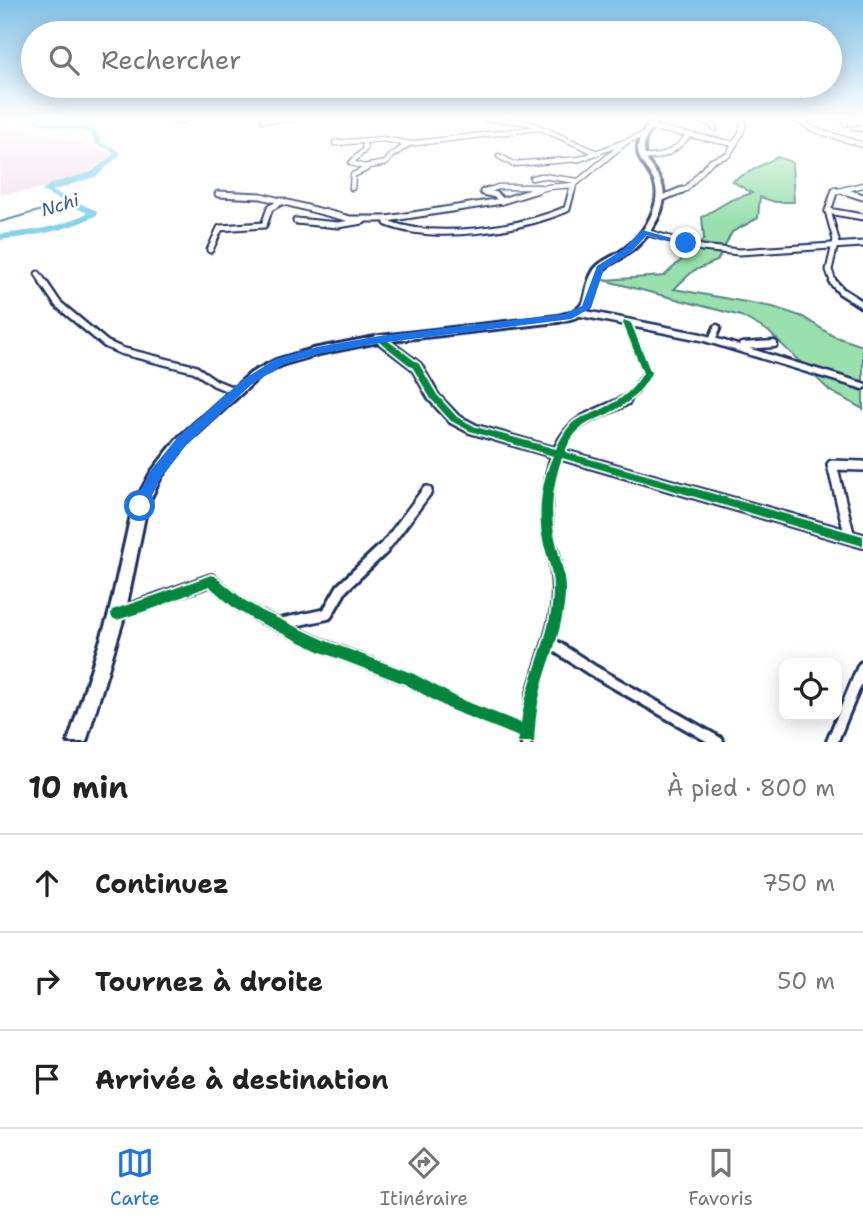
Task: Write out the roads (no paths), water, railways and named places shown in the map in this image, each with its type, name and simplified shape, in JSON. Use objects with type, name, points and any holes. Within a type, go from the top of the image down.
[{"type":"main road","points":[[78,741],[117,614],[136,520],[146,489],[172,452],[237,392],[265,370],[293,356],[380,339],[558,319],[581,313],[590,301],[594,278],[600,268],[627,251],[645,232],[660,199],[656,177],[641,154]]},
{"type":"main road","points":[[380,339],[416,366],[434,397],[454,419],[473,429],[856,539]]},
{"type":"street","points":[[360,154],[351,163],[355,167],[371,167]]},
{"type":"street","points":[[352,188],[354,175],[386,163],[395,154]]},
{"type":"street","points":[[499,156],[513,164],[580,159],[595,154]]},
{"type":"street","points":[[502,201],[496,195],[484,192],[498,187],[548,187],[576,183],[612,154]]},
{"type":"street","points":[[642,157],[661,158],[666,154]]},
{"type":"street","points":[[660,199],[686,189],[708,162],[726,157],[728,154]]},
{"type":"street","points":[[533,178],[542,176],[576,183]]},
{"type":"street","points":[[387,219],[387,223],[392,227],[423,230],[485,229],[529,223],[567,209],[576,183]]},
{"type":"street","points":[[863,185],[839,189],[834,193],[828,211],[834,223],[837,246],[829,270],[831,280],[840,290],[863,305]]},
{"type":"street","points":[[296,221],[343,226],[502,201],[548,187]]},
{"type":"street","points":[[839,189],[863,197]]},
{"type":"street","points":[[218,194],[251,194],[364,221]]},
{"type":"street","points":[[209,250],[218,230],[226,226],[264,225],[270,208],[283,201]]},
{"type":"street","points":[[828,211],[863,217]]},
{"type":"street","points":[[645,232],[722,251],[753,252],[863,244]]},
{"type":"street","points":[[38,274],[58,304],[106,344],[121,351],[194,369],[215,383],[237,392]]},
{"type":"street","points":[[581,313],[712,340],[863,386]]},
{"type":"street","points":[[117,614],[211,580],[239,604],[326,647],[409,679],[526,738],[533,697],[552,644],[559,597],[559,574],[548,532],[547,508],[551,477],[559,454],[578,424],[629,399],[641,387],[647,373],[627,323]]},
{"type":"street","points":[[712,340],[717,328]]},
{"type":"street","points":[[731,346],[774,344]]},
{"type":"street","points":[[856,539],[832,465],[863,466]]},
{"type":"street","points":[[279,624],[327,614],[342,588],[381,552],[427,491]]},
{"type":"street","points":[[552,644],[584,666],[683,718],[718,742]]},
{"type":"street","points":[[832,742],[863,667]]},
{"type":"waterway","name":"Nchi","points":[[0,237],[60,227],[94,213],[46,191],[53,186],[94,174],[118,154]]},
{"type":"waterway","points":[[0,222],[70,202]]}]
